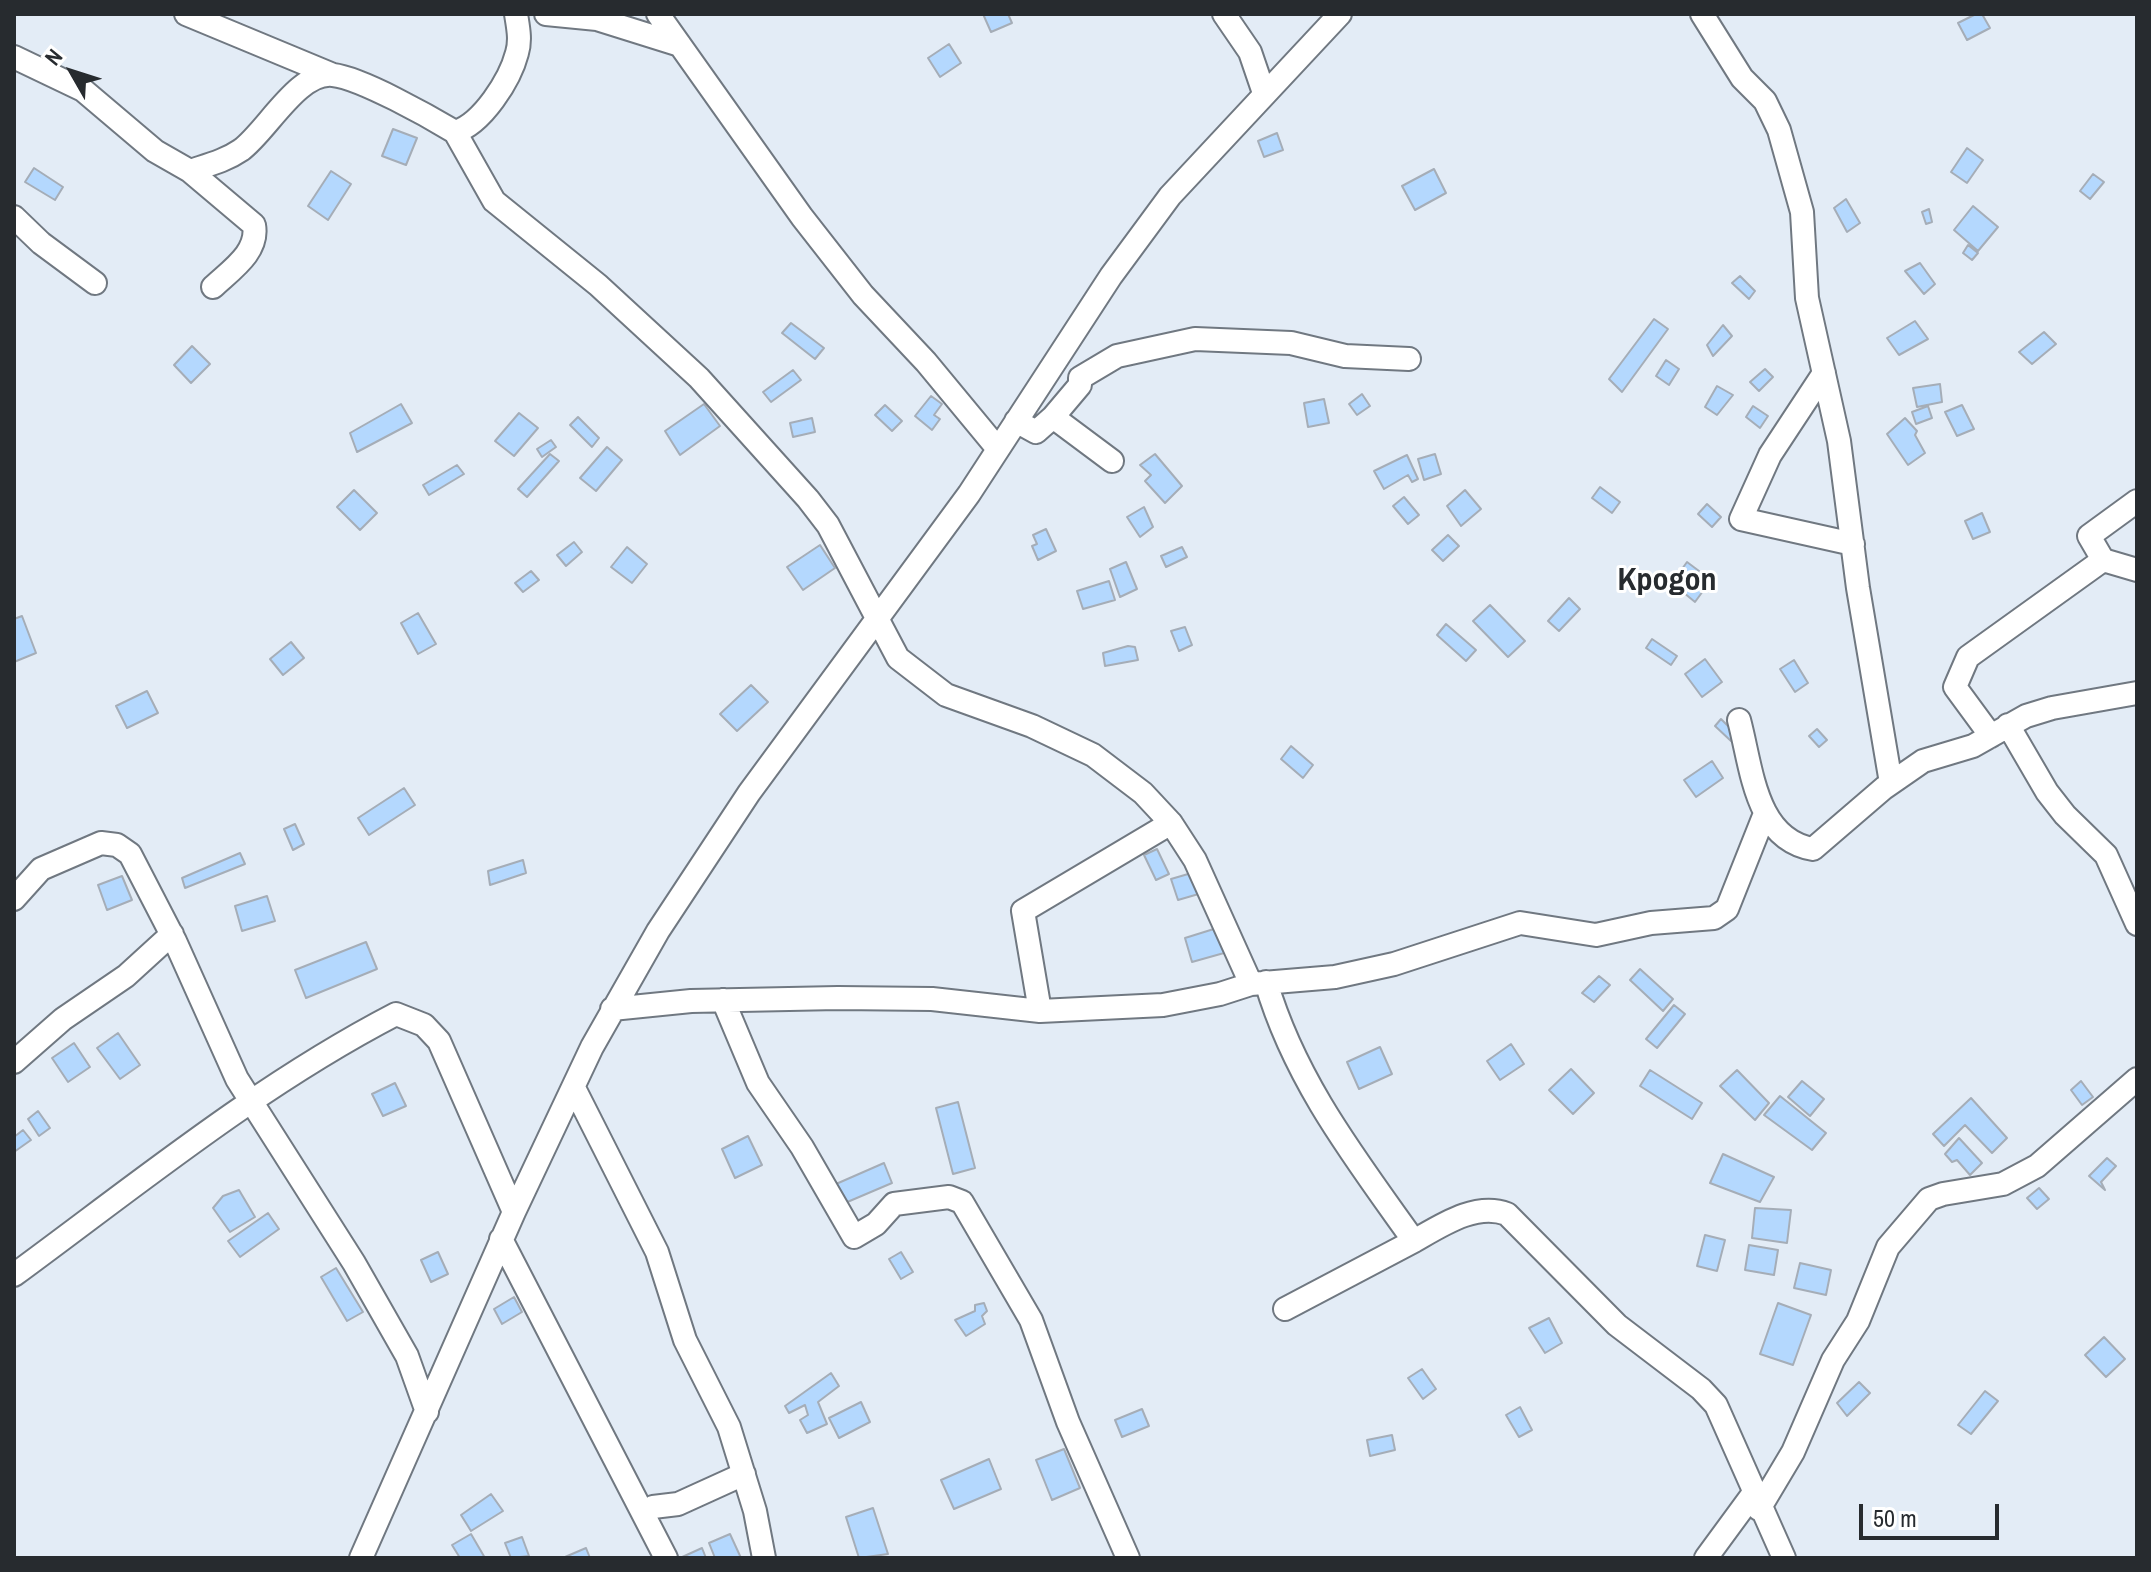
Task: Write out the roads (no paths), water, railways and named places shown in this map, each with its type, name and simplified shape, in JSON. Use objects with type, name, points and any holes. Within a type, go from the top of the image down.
[{"type":"street","points":[[455,132],[470,128],[491,104],[517,54],[519,33],[516,14]]},
{"type":"street","points":[[546,14],[597,19],[681,46]]},
{"type":"street","points":[[658,14],[802,217],[863,295],[926,362],[998,449]]},
{"type":"street","points":[[1224,14],[1250,52],[1264,93]]},
{"type":"street","points":[[361,1558],[501,1239],[612,1009],[658,931],[749,793],[998,449],[1111,276],[1170,196],[1340,14]]},
{"type":"street","points":[[1702,14],[1742,78],[1765,101],[1779,130],[1802,212],[1807,298],[1839,441],[1891,783]]},
{"type":"street","points":[[193,16],[384,95],[455,132],[494,201],[598,285],[699,378],[808,499],[828,525],[898,658],[919,678],[946,695],[1032,726],[1093,755],[1143,793],[1171,823],[1195,860],[1308,1085],[1414,1241]]},
{"type":"street","points":[[14,57],[83,90],[155,151],[190,171],[254,225],[257,239],[248,253],[213,287]]},
{"type":"street","points":[[190,171],[220,162],[243,148],[308,80],[333,75]]},
{"type":"street","points":[[14,217],[41,243],[95,283]]},
{"type":"street","points":[[1016,421],[1036,432],[1080,385],[1080,378],[1104,362],[1117,356],[1195,339],[1291,343],[1345,356],[1409,359]]},
{"type":"street","points":[[1824,373],[1770,455],[1741,519],[1853,544]]},
{"type":"street","points":[[1053,417],[1112,461]]},
{"type":"street","points":[[2137,501],[2089,536],[2103,560],[2137,570]]},
{"type":"street","points":[[2103,560],[2058,596],[2013,622],[1968,657],[1955,687],[2000,731],[2065,815],[2106,855],[2137,924]]},
{"type":"street","points":[[1739,720],[1764,816],[1775,830],[1798,847],[1813,849],[1891,783],[1923,761],[2052,708],[2137,693]]},
{"type":"street","points":[[612,1009],[723,1000],[932,999],[1040,1011],[1163,1005],[1258,983],[1335,977],[1394,964],[1520,923],[1596,935],[1651,923],[1714,918],[1727,909],[1764,816]]},
{"type":"street","points":[[1040,1011],[1023,911],[1171,823]]},
{"type":"street","points":[[14,899],[41,869],[101,843],[117,845],[130,854],[172,934],[237,1079],[407,1356],[427,1412]]},
{"type":"street","points":[[14,1062],[63,1019],[126,976],[172,934]]},
{"type":"street","points":[[723,1000],[758,1083],[802,1147],[854,1237],[876,1224],[894,1204],[949,1197],[962,1202],[1031,1320],[1068,1422],[1128,1558]]},
{"type":"street","points":[[14,1275],[251,1101],[352,1037],[396,1014],[424,1025],[439,1041],[514,1212]]},
{"type":"street","points":[[1706,1558],[1756,1502],[1793,1452],[1833,1360],[1863,1310],[1888,1247],[1929,1199],[2003,1184],[2037,1166],[2137,1079]]},
{"type":"street","points":[[574,1088],[657,1252],[685,1340],[729,1427],[764,1558]]},
{"type":"street","points":[[1285,1309],[1470,1213],[1491,1208],[1507,1214],[1617,1325],[1663,1358],[1716,1405],[1756,1502],[1784,1558]]},
{"type":"street","points":[[501,1239],[666,1558]]},
{"type":"street","points":[[644,1514],[653,1507],[678,1504],[744,1474]]},
{"type":"district","name":"Kpogon","points":[[1667,581]]}]
